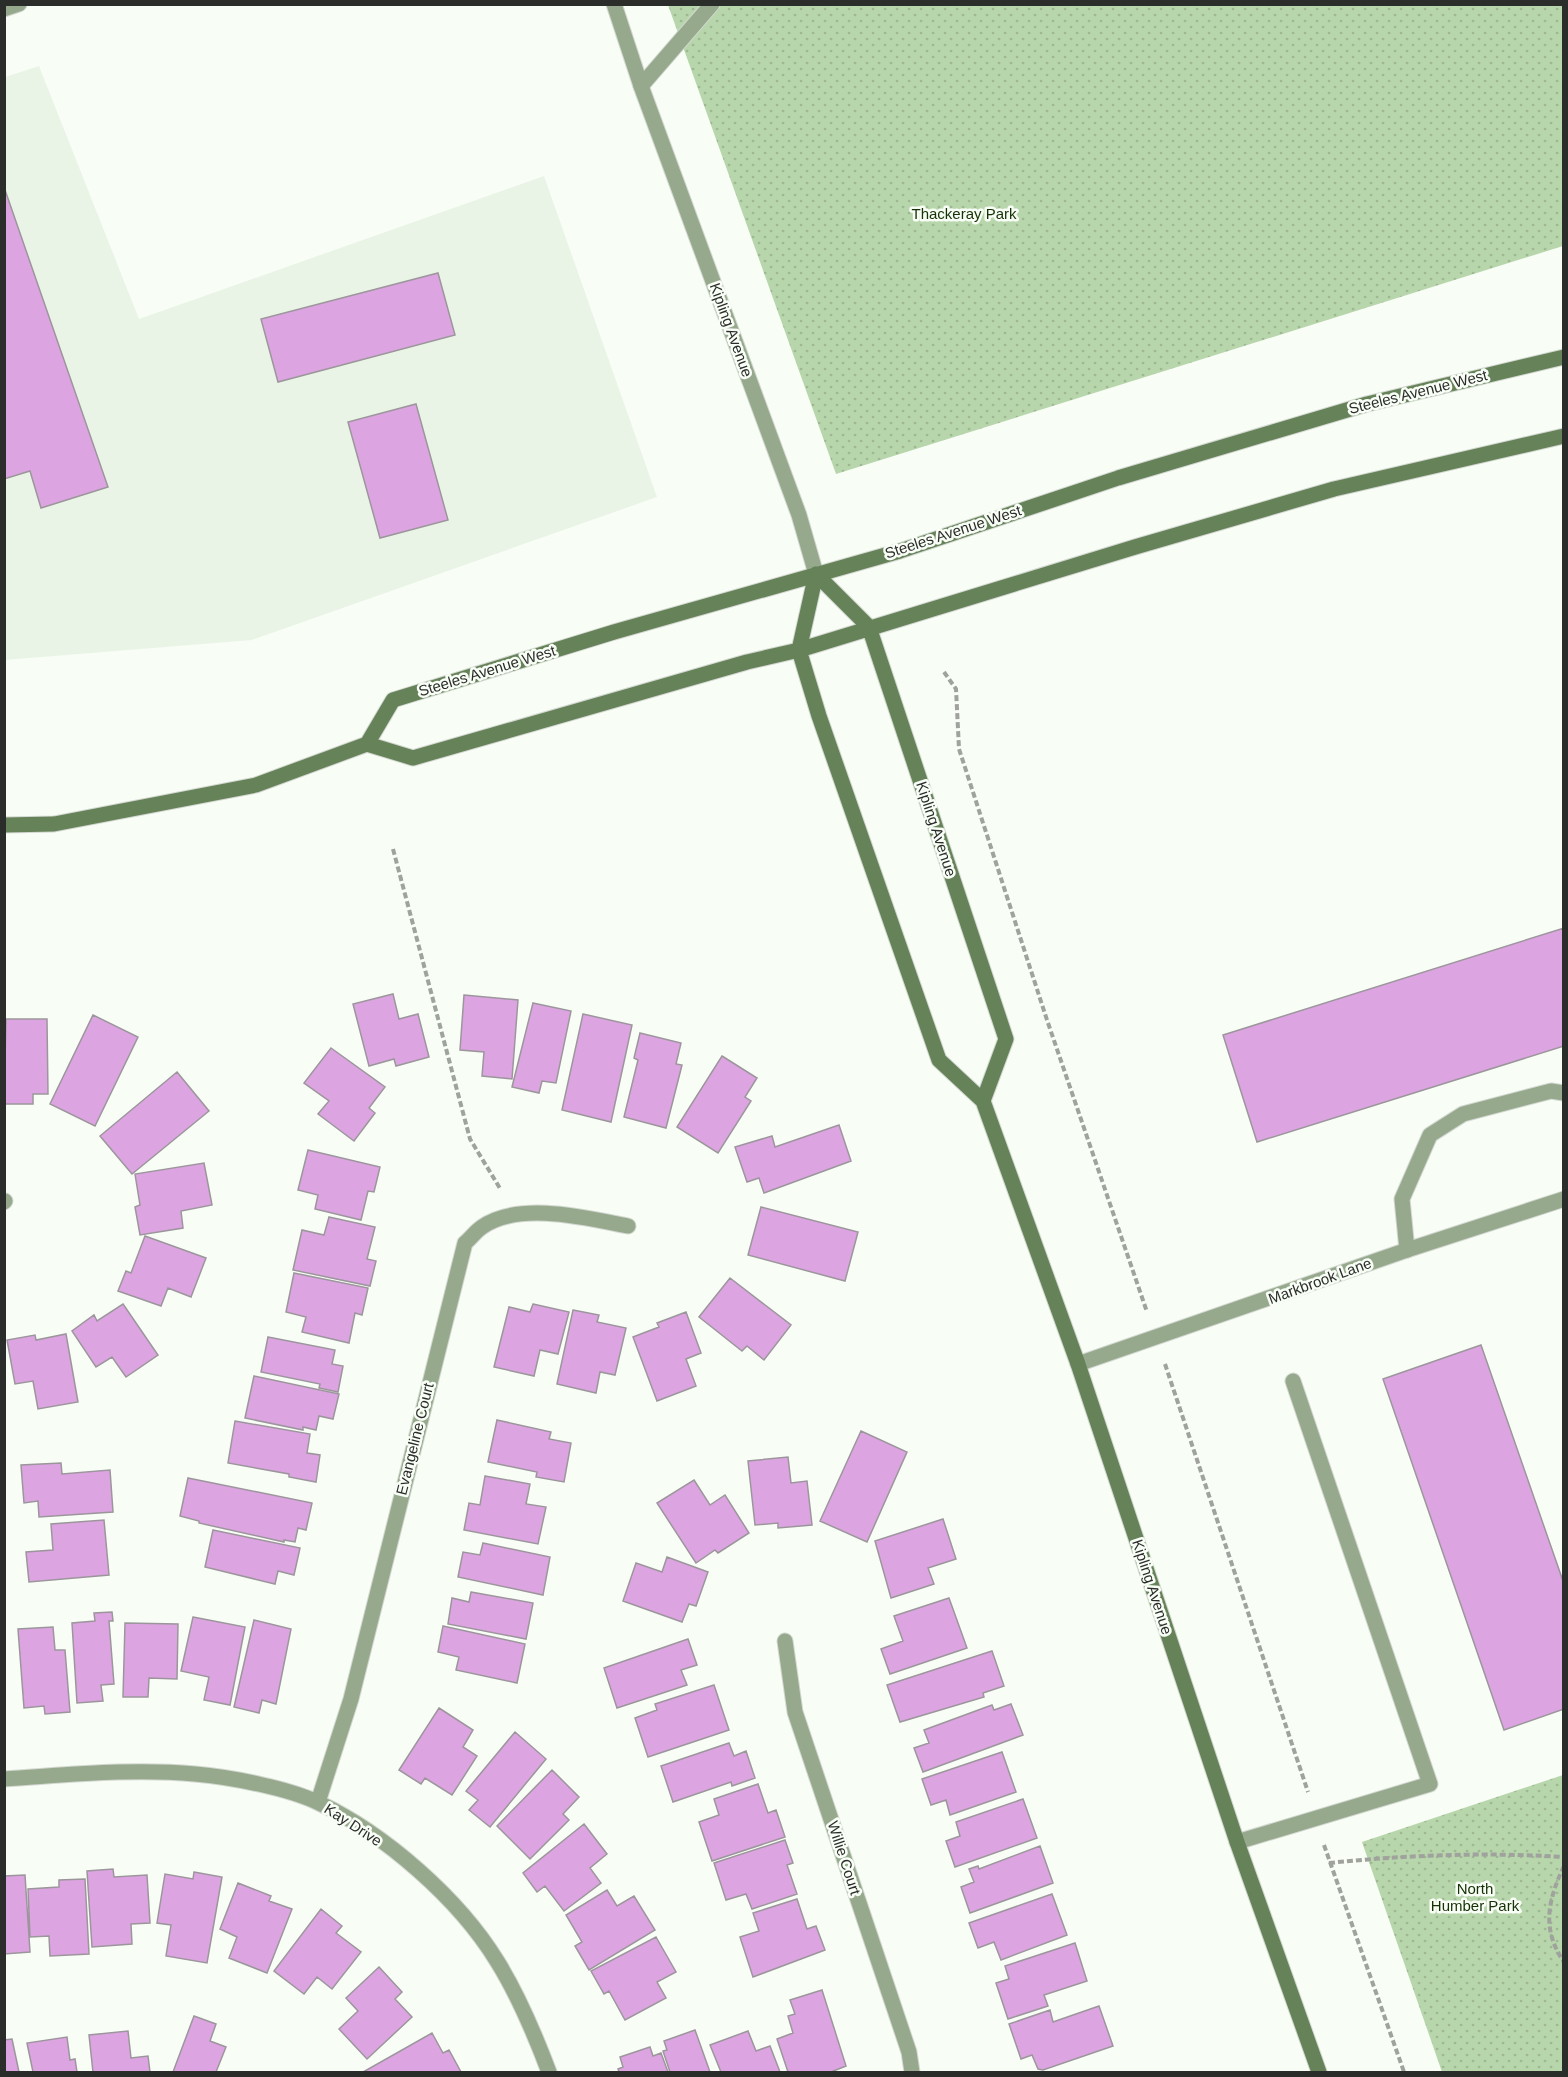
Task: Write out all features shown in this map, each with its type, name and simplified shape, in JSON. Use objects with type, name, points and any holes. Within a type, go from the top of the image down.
[{"type":"main road","name":"Steeles Avenue West","points":[[367,744],[393,700],[614,632],[900,551],[1118,478],[1367,404],[1563,357]]},
{"type":"main road","points":[[4,825],[54,824],[256,785],[367,744],[413,758],[655,687],[799,650],[869,627],[1334,489],[1563,436]]},
{"type":"main road","name":"Kipling Avenue","points":[[816,574],[869,627],[1006,1039],[983,1101]]},
{"type":"main road","name":"Kipling Avenue","points":[[816,574],[799,650],[819,716],[939,1060],[983,1101],[1078,1364],[1238,1842],[1319,2073]]},
{"type":"street","points":[[4,9],[19,4]]},
{"type":"street","name":"Kipling Avenue","points":[[614,4],[641,86],[799,515],[816,574]]},
{"type":"street","points":[[641,86],[712,4]]},
{"type":"street","points":[[1407,1250],[1402,1199],[1430,1135],[1462,1114],[1551,1091],[1563,1093]]},
{"type":"street","name":"Markbrook Lane","points":[[1078,1364],[1407,1250],[1563,1200]]},
{"type":"street","name":"Evangeline Court","points":[[318,1802],[351,1698],[465,1243],[483,1226],[515,1214],[572,1215],[628,1226]]},
{"type":"street","points":[[1238,1842],[1430,1784],[1293,1381]]},
{"type":"street","name":"Willie Court","points":[[785,1641],[795,1712],[909,2052],[912,2073]]},
{"type":"street","name":"Kay Drive","points":[[4,1779],[136,1771],[197,1774],[257,1784],[318,1802],[375,1836],[432,1883],[467,1919],[497,1961],[534,2032],[549,2073]]},
{"type":"path","points":[[944,672],[957,689],[959,749],[1047,1020],[1144,1302]]},
{"type":"path","points":[[393,849],[470,1139],[515,1214]]},
{"type":"path","points":[[1169,1375],[1317,1818],[1329,1863],[1404,2073]]},
{"type":"path","points":[[1329,1863],[1426,1856],[1518,1854],[1563,1857]]},
{"type":"path","points":[[1563,1866],[1551,1892],[1547,1917],[1550,1937],[1563,1962]]},
{"type":"shaded area","points":[[39,66],[139,319],[544,176],[657,497],[252,640],[5,660],[5,77]]},
{"type":"green space","name":"Thackeray Park","points":[[668,5],[1563,5],[1563,246],[836,474]]},
{"type":"green space","name":"North Humber Park","points":[[1563,1775],[1563,2072],[1442,2072],[1362,1842]]},
{"type":"building","points":[[4,187],[108,487],[41,508],[30,471],[4,479]]},
{"type":"building","points":[[438,273],[455,335],[278,382],[261,319]]},
{"type":"building","points":[[416,404],[448,520],[380,538],[348,422]]},
{"type":"building","points":[[1564,928],[1564,1046],[1257,1142],[1223,1035]]},
{"type":"building","points":[[393,994],[399,1019],[418,1014],[429,1057],[396,1066],[394,1059],[369,1066],[353,1004]]},
{"type":"building","points":[[464,995],[518,1000],[512,1079],[482,1076],[484,1052],[460,1050]]},
{"type":"building","points":[[533,1003],[571,1011],[556,1083],[542,1081],[539,1093],[512,1087]]},
{"type":"building","points":[[583,1014],[632,1025],[611,1122],[562,1110]]},
{"type":"building","points":[[93,1015],[138,1037],[95,1126],[50,1104]]},
{"type":"building","points":[[6,1019],[47,1019],[48,1094],[33,1094],[33,1104],[4,1104]]},
{"type":"building","points":[[640,1033],[681,1043],[676,1064],[682,1065],[666,1128],[624,1117],[638,1060],[634,1058]]},
{"type":"building","points":[[331,1048],[385,1087],[369,1108],[375,1113],[354,1141],[318,1114],[329,1101],[304,1083]]},
{"type":"building","points":[[722,1056],[757,1078],[745,1097],[751,1101],[718,1153],[677,1127]]},
{"type":"building","points":[[177,1072],[209,1111],[132,1174],[100,1136]]},
{"type":"building","points":[[839,1125],[851,1161],[764,1193],[759,1178],[747,1182],[735,1147],[772,1136],[775,1147]]},
{"type":"building","points":[[308,1150],[380,1167],[374,1192],[368,1191],[361,1220],[315,1209],[318,1195],[298,1190]]},
{"type":"building","points":[[204,1163],[212,1205],[181,1211],[183,1228],[140,1235],[135,1207],[140,1205],[135,1174]]},
{"type":"building","points":[[761,1207],[858,1232],[845,1281],[748,1255]]},
{"type":"building","points":[[329,1217],[375,1227],[367,1259],[376,1261],[370,1286],[293,1270],[302,1230],[324,1235]]},
{"type":"building","points":[[145,1236],[206,1258],[191,1297],[168,1288],[161,1306],[118,1291],[126,1271],[131,1273]]},
{"type":"building","points":[[294,1273],[368,1288],[362,1315],[355,1313],[349,1343],[302,1332],[306,1317],[286,1312]]},
{"type":"building","points":[[730,1278],[791,1325],[764,1360],[747,1346],[742,1351],[699,1317]]},
{"type":"building","points":[[123,1304],[158,1355],[126,1377],[112,1357],[96,1367],[72,1331],[94,1315],[97,1321]]},
{"type":"building","points":[[533,1304],[569,1312],[558,1354],[540,1350],[534,1376],[494,1367],[509,1307],[530,1312]]},
{"type":"building","points":[[573,1310],[599,1315],[597,1322],[626,1328],[615,1375],[600,1372],[596,1393],[557,1384]]},
{"type":"building","points":[[686,1312],[701,1353],[686,1359],[696,1386],[657,1401],[633,1337],[659,1327],[657,1323]]},
{"type":"building","points":[[66,1334],[78,1402],[38,1409],[33,1381],[15,1384],[7,1340],[35,1335],[36,1340]]},
{"type":"building","points":[[268,1337],[335,1350],[332,1364],[343,1366],[338,1392],[319,1388],[320,1384],[261,1372]]},
{"type":"building","points":[[1481,1345],[1564,1584],[1564,1709],[1504,1730],[1383,1379]]},
{"type":"building","points":[[254,1376],[339,1394],[333,1419],[319,1416],[316,1430],[303,1427],[303,1430],[245,1418]]},
{"type":"building","points":[[497,1420],[551,1432],[549,1439],[571,1443],[564,1482],[536,1477],[537,1472],[488,1462]]},
{"type":"building","points":[[235,1421],[310,1434],[307,1453],[320,1455],[316,1482],[289,1477],[289,1474],[228,1463]]},
{"type":"building","points":[[861,1431],[907,1452],[867,1542],[820,1521]]},
{"type":"building","points":[[788,1457],[791,1483],[807,1481],[812,1525],[778,1528],[778,1523],[755,1525],[748,1461]]},
{"type":"building","points":[[61,1463],[62,1474],[110,1470],[113,1512],[39,1517],[38,1501],[24,1503],[21,1465]]},
{"type":"building","points":[[485,1476],[530,1484],[526,1504],[546,1507],[538,1544],[464,1530],[469,1503],[480,1505]]},
{"type":"building","points":[[188,1478],[312,1503],[306,1530],[298,1528],[295,1542],[284,1540],[284,1542],[199,1523],[199,1521],[180,1516]]},
{"type":"building","points":[[694,1480],[710,1505],[725,1495],[749,1533],[718,1553],[715,1550],[696,1563],[657,1503]]},
{"type":"building","points":[[943,1519],[956,1559],[928,1568],[934,1584],[891,1598],[875,1541]]},
{"type":"building","points":[[104,1520],[109,1575],[29,1582],[26,1552],[53,1550],[51,1524]]},
{"type":"building","points":[[213,1530],[300,1548],[294,1575],[278,1571],[275,1584],[205,1567]]},
{"type":"building","points":[[483,1543],[550,1557],[543,1595],[458,1577],[463,1552],[480,1555]]},
{"type":"building","points":[[667,1557],[708,1572],[696,1606],[689,1604],[682,1622],[623,1601],[636,1563],[662,1572]]},
{"type":"building","points":[[471,1592],[533,1603],[526,1639],[448,1624],[452,1598],[469,1602]]},
{"type":"building","points":[[949,1598],[967,1648],[890,1674],[881,1649],[903,1641],[894,1616]]},
{"type":"building","points":[[112,1612],[113,1621],[109,1621],[114,1684],[101,1685],[103,1701],[77,1703],[72,1623],[95,1621],[94,1613]]},
{"type":"building","points":[[193,1617],[245,1627],[230,1705],[204,1700],[209,1677],[181,1671]]},
{"type":"building","points":[[254,1620],[291,1629],[276,1704],[262,1700],[259,1713],[234,1707]]},
{"type":"building","points":[[125,1623],[178,1624],[177,1679],[149,1678],[148,1697],[123,1697]]},
{"type":"building","points":[[443,1626],[525,1644],[517,1683],[456,1670],[459,1657],[438,1652]]},
{"type":"building","points":[[53,1627],[55,1650],[65,1650],[70,1712],[45,1714],[44,1706],[24,1708],[18,1629]]},
{"type":"building","points":[[688,1639],[697,1665],[681,1670],[687,1685],[617,1708],[604,1668]]},
{"type":"building","points":[[992,1651],[1004,1686],[983,1693],[984,1697],[900,1722],[887,1685]]},
{"type":"building","points":[[714,1685],[729,1730],[648,1757],[635,1718],[657,1710],[655,1704]]},
{"type":"building","points":[[1011,1704],[1023,1735],[923,1772],[914,1748],[929,1743],[924,1730],[992,1705],[994,1710]]},
{"type":"building","points":[[439,1708],[473,1730],[463,1747],[477,1756],[452,1795],[425,1778],[421,1784],[399,1770]]},
{"type":"building","points":[[515,1732],[546,1759],[490,1827],[469,1810],[478,1800],[466,1791]]},
{"type":"building","points":[[729,1743],[734,1756],[746,1751],[755,1778],[732,1786],[731,1782],[673,1802],[661,1766]]},
{"type":"building","points":[[1002,1752],[1016,1792],[950,1815],[946,1800],[931,1805],[922,1779]]},
{"type":"building","points":[[552,1770],[579,1797],[563,1814],[569,1820],[530,1859],[497,1826]]},
{"type":"building","points":[[758,1784],[768,1813],[776,1810],[785,1837],[712,1861],[699,1822],[719,1815],[714,1799]]},
{"type":"building","points":[[1023,1799],[1037,1838],[955,1867],[946,1841],[960,1836],[956,1822]]},
{"type":"building","points":[[584,1824],[607,1854],[590,1868],[601,1883],[564,1911],[545,1886],[537,1892],[523,1873]]},
{"type":"building","points":[[785,1840],[793,1863],[787,1865],[797,1894],[752,1909],[746,1894],[726,1900],[714,1863]]},
{"type":"building","points":[[1040,1846],[1053,1883],[970,1913],[961,1887],[974,1882],[969,1869],[978,1866],[979,1869]]},
{"type":"building","points":[[113,1869],[114,1877],[147,1875],[150,1923],[131,1924],[132,1944],[92,1947],[87,1871]]},
{"type":"building","points":[[194,1872],[222,1877],[207,1963],[166,1956],[171,1925],[157,1923],[165,1874],[193,1879]]},
{"type":"building","points":[[25,1875],[30,1952],[4,1954],[4,1876]]},
{"type":"building","points":[[85,1879],[89,1954],[50,1956],[49,1936],[30,1937],[28,1889],[59,1887],[59,1880]]},
{"type":"building","points":[[238,1883],[271,1896],[269,1901],[292,1909],[267,1973],[229,1958],[237,1937],[220,1929]]},
{"type":"building","points":[[607,1890],[617,1906],[634,1896],[655,1930],[589,1970],[575,1946],[582,1942],[566,1915]]},
{"type":"building","points":[[1052,1894],[1067,1935],[1001,1960],[994,1942],[978,1948],[969,1923]]},
{"type":"building","points":[[797,1899],[807,1929],[816,1926],[825,1950],[753,1977],[740,1937],[759,1931],[753,1913]]},
{"type":"building","points":[[321,1909],[342,1926],[336,1933],[361,1952],[332,1989],[317,1977],[304,1994],[274,1971]]},
{"type":"building","points":[[656,1937],[676,1972],[657,1982],[666,1998],[625,2020],[609,1991],[604,1994],[591,1971]]},
{"type":"building","points":[[1075,1943],[1087,1981],[1044,1995],[1048,2006],[1008,2019],[996,1983],[1009,1979],[1005,1966]]},
{"type":"building","points":[[379,1967],[402,1992],[395,1999],[412,2017],[367,2059],[339,2029],[358,2011],[346,1998]]},
{"type":"building","points":[[822,1990],[846,2066],[831,2072],[788,2072],[777,2039],[793,2033],[788,2016],[795,2014],[790,2000]]},
{"type":"building","points":[[1099,2006],[1113,2046],[1043,2070],[1038,2069],[1032,2055],[1021,2059],[1009,2024],[1050,2010],[1053,2022]]},
{"type":"building","points":[[194,2016],[216,2024],[210,2041],[226,2047],[216,2072],[173,2072]]},
{"type":"building","points":[[695,2030],[710,2072],[670,2072],[663,2051],[667,2050],[664,2041]]},
{"type":"building","points":[[128,2031],[131,2058],[148,2056],[150,2072],[93,2072],[89,2035]]},
{"type":"building","points":[[748,2031],[756,2051],[770,2046],[780,2072],[721,2072],[710,2045]]},
{"type":"building","points":[[432,2033],[443,2053],[449,2050],[461,2072],[363,2072]]},
{"type":"building","points":[[67,2037],[70,2060],[75,2059],[77,2072],[33,2072],[27,2043]]},
{"type":"building","points":[[12,2039],[19,2072],[4,2072],[4,2040]]},
{"type":"building","points":[[650,2047],[653,2056],[661,2053],[668,2072],[619,2072],[618,2069],[623,2067],[620,2057]]}]
